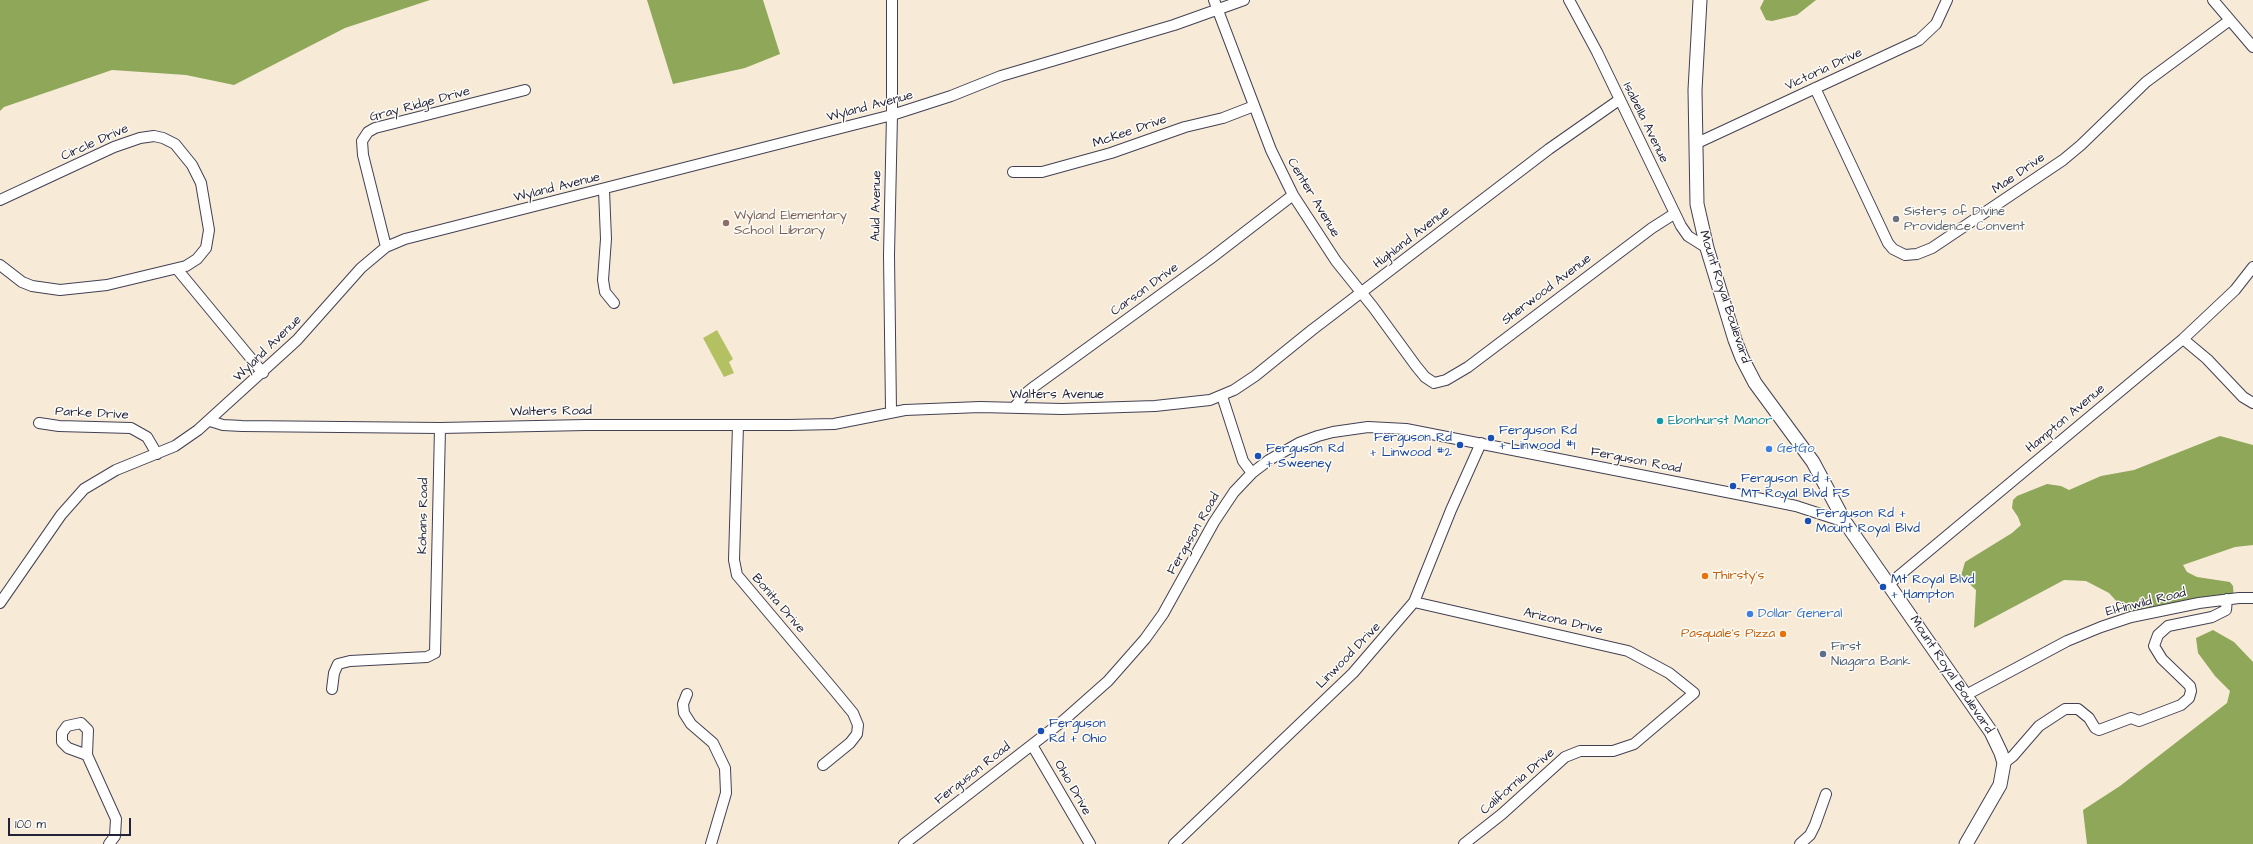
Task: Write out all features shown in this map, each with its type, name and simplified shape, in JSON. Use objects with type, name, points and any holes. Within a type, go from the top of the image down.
[{"type":"main road","name":"Mount Royal Boulevard","points":[[1700,0],[1695,144],[1697,204],[1707,248],[1735,340],[1747,369],[1813,462],[1845,522],[1991,732],[2004,763]]},
{"type":"main road","points":[[1966,844],[2000,785],[2004,763]]},
{"type":"street","name":"Auld Avenue","points":[[891,412],[889,255],[892,115],[892,0]]},
{"type":"street","name":"Wyland Avenue","points":[[0,603],[61,515],[84,489],[116,470],[175,446],[210,421],[263,373],[316,320],[361,268],[386,247],[411,238],[604,190],[892,115],[951,96],[1001,76],[1103,47],[1215,5],[1244,0]]},
{"type":"street","name":"Isabella Avenue","points":[[1569,0],[1597,52],[1674,214],[1688,236],[1707,248]]},
{"type":"street","name":"Victoria Drive","points":[[1695,144],[1919,40],[1941,18],[1947,0]]},
{"type":"street","points":[[2213,0],[2253,47]]},
{"type":"street","name":"Center Avenue","points":[[1215,5],[1270,150],[1293,195],[1318,236],[1363,293],[1416,366],[1425,377],[1434,383]]},
{"type":"street","name":"Mae Drive","points":[[1815,88],[1888,243],[1893,249],[1905,255],[1917,254],[1932,248],[2062,160],[2082,145],[2146,82],[2230,20]]},
{"type":"street","name":"Gray Ridge Drive","points":[[386,247],[363,155],[362,141],[368,132],[375,128],[525,90]]},
{"type":"street","name":"Highland Avenue","points":[[1222,396],[1255,376],[1549,149],[1619,100]]},
{"type":"street","name":"McKee Drive","points":[[1013,172],[1042,172],[1111,153],[1185,127],[1223,118],[1254,106]]},
{"type":"street","name":"Circle Drive","points":[[0,200],[127,142],[148,136],[164,138],[181,149],[198,175],[208,221],[209,236],[206,248],[191,264],[177,269],[107,285],[60,290],[27,284],[0,265]]},
{"type":"street","points":[[604,190],[606,239],[603,280],[605,292],[614,303]]},
{"type":"street","name":"Carson Drive","points":[[1014,408],[1025,394],[1035,386],[1210,259],[1293,195]]},
{"type":"street","name":"Sherwood Avenue","points":[[1434,383],[1446,380],[1468,366],[1640,237],[1674,214]]},
{"type":"street","name":"Hampton Avenue","points":[[1889,584],[2183,339],[2235,290],[2253,267]]},
{"type":"street","points":[[177,269],[263,373]]},
{"type":"street","points":[[2183,339],[2207,360],[2243,397],[2253,403]]},
{"type":"street","points":[[1222,396],[1243,461],[1252,473]]},
{"type":"street","name":"Walters Avenue","points":[[891,412],[968,407],[1062,409],[1174,406],[1198,403],[1222,396]]},
{"type":"street","name":"Walters Road","points":[[210,421],[223,425],[242,426],[440,428],[834,424],[891,412]]},
{"type":"street","name":"Parke Drive","points":[[38,423],[58,426],[130,428],[147,437],[157,454]]},
{"type":"street","name":"Bonita Drive","points":[[738,424],[734,553],[737,575],[746,589],[809,659],[858,722],[858,731],[854,737],[823,765]]},
{"type":"street","name":"Ferguson Road","points":[[904,844],[1032,745],[1104,686],[1145,639],[1180,585],[1214,522],[1234,492],[1252,473],[1299,443],[1329,432],[1350,428],[1368,427],[1406,429],[1789,505],[1845,522]]},
{"type":"street","name":"Kohans Road","points":[[332,689],[334,672],[338,664],[350,661],[427,657],[435,653],[440,428]]},
{"type":"street","name":"Linwood Drive","points":[[1174,844],[1352,673],[1414,602],[1451,510],[1481,443]]},
{"type":"street","name":"Elfinwild Road","points":[[1966,695],[2067,641],[2101,627],[2131,617],[2227,599],[2253,598]]},
{"type":"street","points":[[2004,763],[2016,753],[2039,726],[2065,709],[2078,709],[2089,718],[2095,728],[2099,730],[2131,718],[2139,720],[2181,705],[2189,698],[2191,691],[2190,686],[2162,659],[2154,646],[2158,635],[2168,626],[2212,617],[2226,610],[2227,599]]},
{"type":"street","name":"Arizona Drive","points":[[1414,602],[1628,651],[1669,673],[1694,693]]},
{"type":"street","name":"California Drive","points":[[1464,844],[1502,814],[1565,757],[1580,751],[1613,751],[1634,744],[1694,693]]},
{"type":"street","points":[[686,694],[683,704],[684,713],[691,724],[713,743],[725,768],[726,793],[711,844]]},
{"type":"street","name":"Ohio Drive","points":[[1032,745],[1090,844]]},
{"type":"street","points":[[87,755],[116,819],[115,836],[110,844]]},
{"type":"street","points":[[1801,844],[1810,835],[1826,794]]},
{"type":"green space","points":[[0,0],[430,0],[345,28],[234,85],[186,75],[112,70],[4,107],[0,111]]},
{"type":"green space","points":[[647,0],[763,0],[780,54],[745,68],[673,84]]},
{"type":"green space","points":[[1764,0],[1816,0],[1797,15],[1772,21],[1766,20],[1760,8]]},
{"type":"green space","points":[[717,330],[733,359],[729,362],[734,373],[724,377],[703,338]]},
{"type":"green space","points":[[2220,436],[2253,445],[2253,545],[2235,547],[2183,565],[2187,572],[2197,577],[2230,582],[2233,586],[2234,599],[2131,617],[2109,593],[2086,581],[2064,580],[1974,628],[1976,590],[1961,576],[1965,562],[2012,533],[2021,525],[2012,508],[2013,500],[2017,496],[2047,484],[2061,486],[2069,490],[2101,476],[2134,470]]},
{"type":"green space","points":[[2213,630],[2234,642],[2253,662],[2253,844],[2087,844],[2083,810],[2120,786],[2227,703],[2230,691],[2215,676],[2198,653],[2196,638]]},
{"type":"place","name":"Sisters of Divine Providence Convent","points":[[1896,219]]},
{"type":"place","name":"Wyland Elementary School Library","points":[[726,223]]},
{"type":"place","name":"Ebonhurst Manor","points":[[1660,421]]},
{"type":"place","name":"Ferguson Rd + Linwood #1","points":[[1491,438]]},
{"type":"place","name":"Ferguson Rd + Linwood #2","points":[[1460,445]]},
{"type":"place","name":"GetGo","points":[[1769,449]]},
{"type":"place","name":"Ferguson Rd + Sweeney","points":[[1258,456]]},
{"type":"place","name":"Ferguson Rd + MT Royal Blvd FS","points":[[1733,486]]},
{"type":"place","name":"Ferguson Rd + Mount Royal Blvd","points":[[1808,521]]},
{"type":"place","name":"Thirsty's","points":[[1705,576]]},
{"type":"place","name":"Mt Royal Blvd + Hampton","points":[[1883,587]]},
{"type":"place","name":"Dollar General","points":[[1750,614]]},
{"type":"place","name":"Pasquale's Pizza","points":[[1783,634]]},
{"type":"place","name":"First Niagara Bank","points":[[1823,654]]},
{"type":"place","name":"Ferguson Rd + Ohio","points":[[1041,731]]}]
